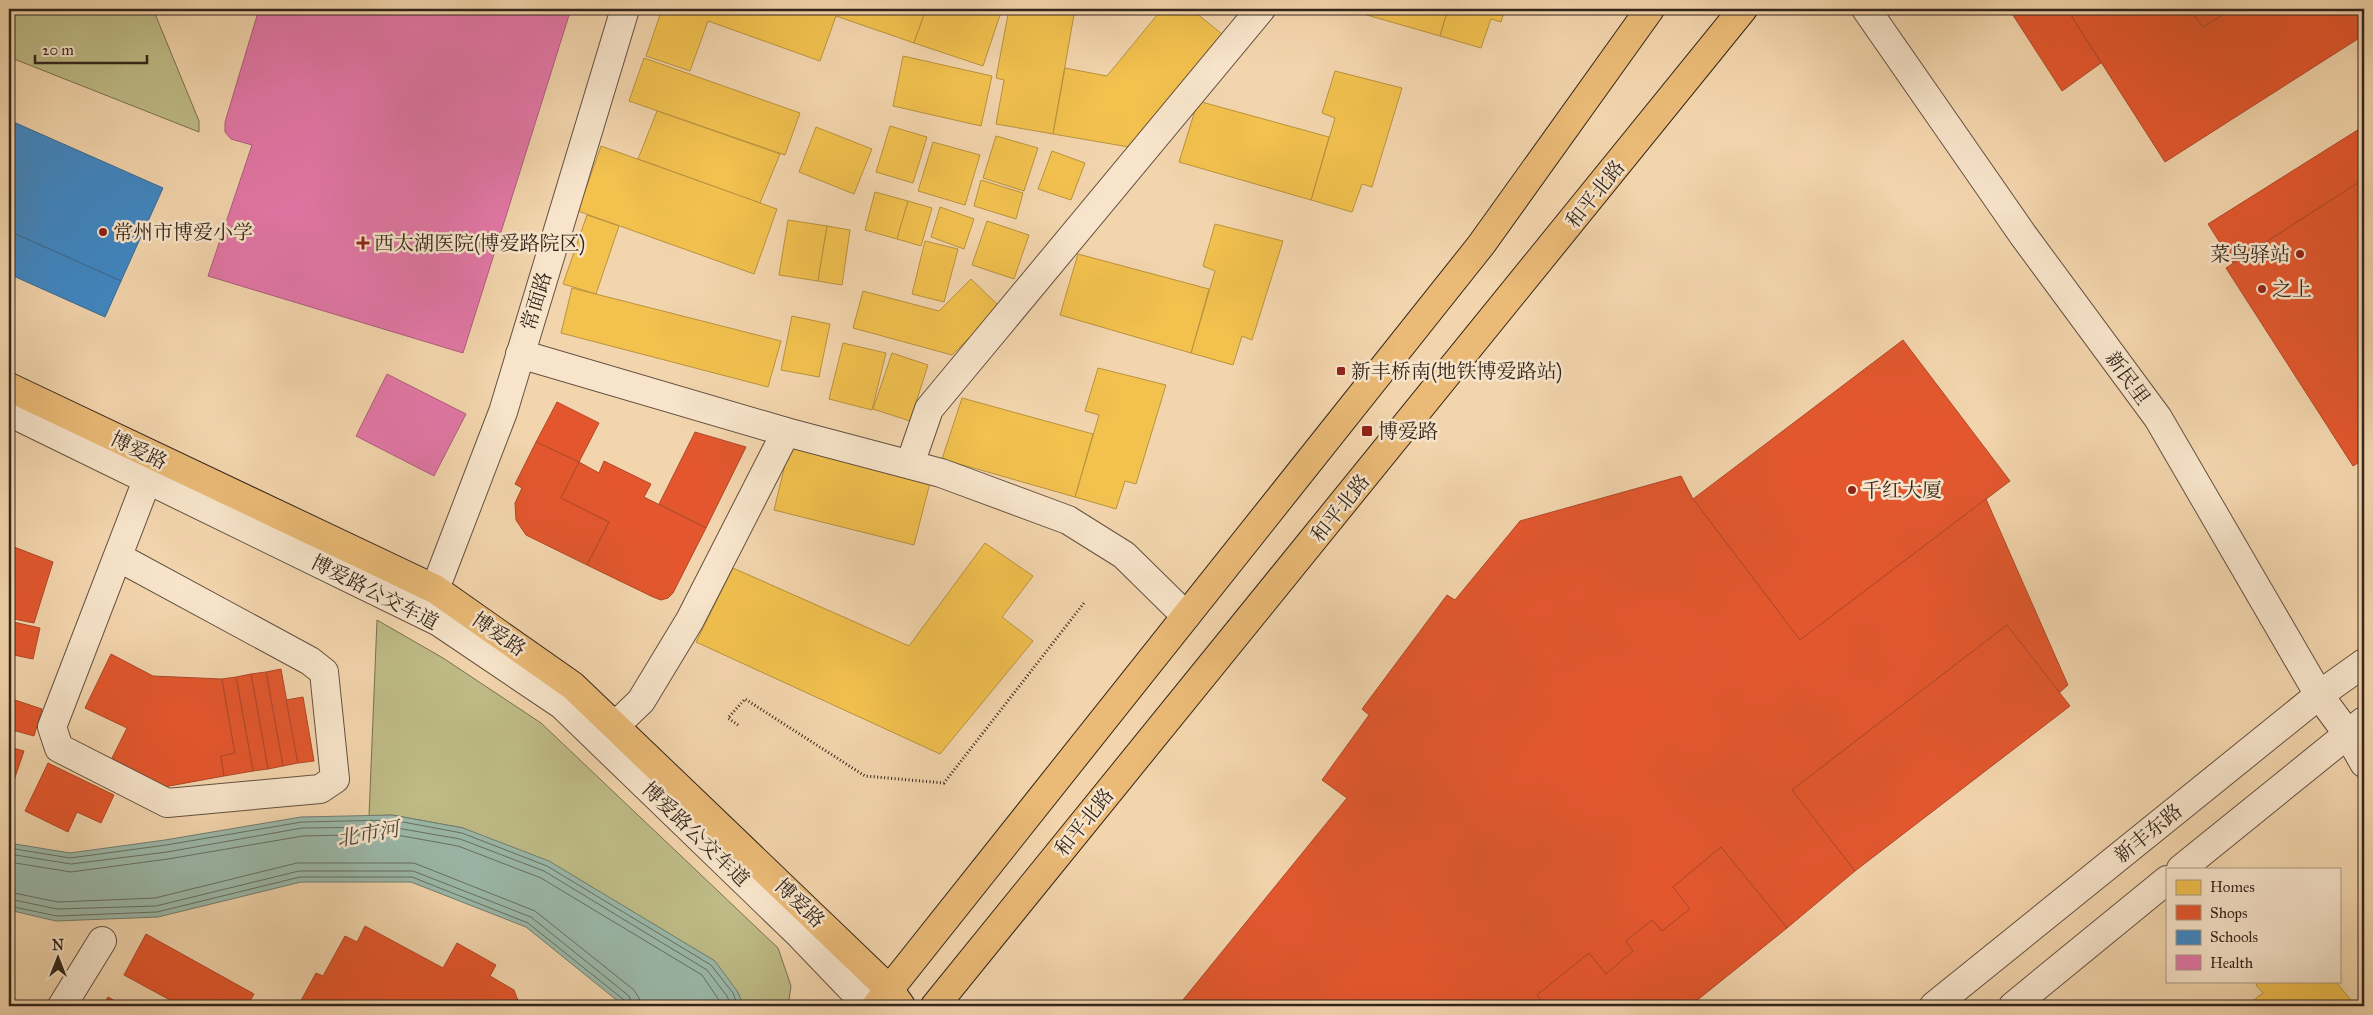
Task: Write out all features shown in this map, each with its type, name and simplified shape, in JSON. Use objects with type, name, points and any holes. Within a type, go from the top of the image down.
[{"type":"main road","points":[[889,1000],[1186,616],[1482,245],[1650,9]]},
{"type":"main road","name":"和平北路","points":[[935,1006],[1743,9]]},
{"type":"main road","name":"博爱路","points":[[9,387],[151,469],[435,589],[573,686],[889,1000]]},
{"type":"street","name":"常面路","points":[[435,589],[503,412],[625,9]]},
{"type":"street","points":[[910,464],[930,409],[1261,9]]},
{"type":"street","name":"新民里","points":[[1866,9],[2023,235],[2158,418],[2319,695],[2355,727],[2364,763]]},
{"type":"street","points":[[520,354],[786,432],[941,472],[1068,520],[1124,555],[1186,616]]},
{"type":"street","name":"博爱路公交车道","points":[[9,412],[151,469],[438,622],[562,705],[800,935],[868,1006]]},
{"type":"street","points":[[615,726],[641,701],[690,620],[786,432]]},
{"type":"street","points":[[118,557],[310,661],[324,672],[335,779],[320,789],[167,804],[60,748],[52,727],[151,469]]},
{"type":"street","name":"新丰东路","points":[[1934,1006],[2319,695],[2364,663]]},
{"type":"street","points":[[2182,868],[2355,727]]},
{"type":"street","points":[[2013,1006],[2166,881]]},
{"type":"street","points":[[62,1006],[102,941]]},
{"type":"path","points":[[738,725],[728,718],[745,699],[865,776],[944,783],[1084,603]]},
{"type":"shaded area","points":[[9,9],[153,9],[199,121],[199,132],[9,57]]},
{"type":"shaded area","points":[[377,620],[443,658],[541,723],[778,948],[791,986],[788,1006],[744,1006],[737,991],[463,828],[392,815],[369,816]]},
{"type":"water","name":"北市河","points":[[392,815],[463,828],[549,861],[715,961],[737,991],[744,1006],[624,1006],[526,927],[411,882],[301,882],[158,917],[56,921],[9,910],[9,843],[70,853],[165,840],[301,817]]},
{"type":"building: Homes","points":[[662,9],[926,9],[914,43],[836,16],[820,61],[708,21],[690,71],[646,56]]},
{"type":"building: Homes","points":[[926,9],[1002,9],[983,66],[914,43]]},
{"type":"building: Homes","points":[[1009,9],[1075,9],[1053,134],[996,124],[1004,80],[996,78]]},
{"type":"building: Homes","points":[[1162,9],[1191,9],[1222,34],[1129,147],[1053,134],[1065,68],[1107,76]]},
{"type":"building: Homes","points":[[1346,9],[1448,9],[1440,36]]},
{"type":"building: Homes","points":[[1448,9],[1505,9],[1501,22],[1491,19],[1481,48],[1440,36]]},
{"type":"building: Homes","points":[[903,56],[992,76],[981,126],[893,106]]},
{"type":"building: Homes","points":[[644,58],[800,113],[785,155],[629,101]]},
{"type":"building: Homes","points":[[1335,71],[1402,88],[1372,187],[1362,184],[1352,212],[1311,200],[1335,118],[1322,113]]},
{"type":"building: Homes","points":[[1198,101],[1329,137],[1311,200],[1179,162]]},
{"type":"building: Homes","points":[[657,111],[780,154],[760,203],[638,159]]},
{"type":"building: Homes","points":[[890,126],[927,137],[913,183],[876,172]]},
{"type":"building: Homes","points":[[816,127],[872,149],[854,194],[799,172]]},
{"type":"building: Homes","points":[[996,136],[1038,148],[1024,191],[983,178]]},
{"type":"building: Homes","points":[[933,142],[980,155],[965,205],[918,191]]},
{"type":"building: Homes","points":[[601,146],[777,209],[754,274],[578,211]]},
{"type":"building: Homes","points":[[1052,151],[1085,163],[1071,200],[1038,189]]},
{"type":"building: Homes","points":[[981,180],[1023,193],[1016,219],[974,206]]},
{"type":"building: Homes","points":[[875,192],[908,201],[897,239],[865,230]]},
{"type":"building: Homes","points":[[908,201],[932,208],[921,246],[897,239]]},
{"type":"building: Homes","points":[[940,207],[974,219],[964,249],[931,237]]},
{"type":"building: Homes","points":[[587,215],[619,226],[596,294],[563,284]]},
{"type":"building: Homes","points":[[788,220],[827,226],[818,281],[779,275]]},
{"type":"building: Homes","points":[[987,221],[1029,235],[1014,279],[972,265]]},
{"type":"building: Homes","points":[[1215,224],[1283,241],[1252,340],[1242,336],[1233,365],[1191,353],[1215,271],[1203,266]]},
{"type":"building: Homes","points":[[827,226],[850,230],[842,285],[818,281]]},
{"type":"building: Homes","points":[[925,241],[958,249],[944,302],[912,294]]},
{"type":"building: Homes","points":[[1078,254],[1209,289],[1191,353],[1060,315]]},
{"type":"building: Homes","points":[[971,279],[1000,307],[952,355],[853,328],[863,291],[939,311]]},
{"type":"building: Homes","points":[[572,288],[781,341],[768,387],[561,333]]},
{"type":"building: Homes","points":[[792,316],[830,324],[819,377],[781,370]]},
{"type":"building: Homes","points":[[843,343],[886,353],[872,410],[829,399]]},
{"type":"building: Homes","points":[[892,353],[928,365],[910,421],[873,409]]},
{"type":"building: Homes","points":[[1098,368],[1166,385],[1136,484],[1125,481],[1116,509],[1075,497],[1099,415],[1085,411]]},
{"type":"building: Homes","points":[[962,398],[1093,434],[1075,497],[942,459]]},
{"type":"building: Homes","points":[[790,444],[931,479],[914,545],[774,510]]},
{"type":"building: Homes","points":[[985,543],[1033,576],[1002,617],[1033,641],[940,754],[696,642],[733,568],[909,646]]},
{"type":"building: Homes","points":[[2259,982],[2336,982],[2356,1006],[2246,1006],[2263,993],[2256,985]]},
{"type":"building: Shops","points":[[2009,9],[2067,9],[2101,63],[2062,91]]},
{"type":"building: Shops","points":[[2067,9],[2190,9],[2203,27],[2232,9],[2364,9],[2364,35],[2165,162]]},
{"type":"building: Shops","points":[[2190,9],[2232,9],[2203,27]]},
{"type":"building: Shops","points":[[2364,126],[2364,179],[2233,263],[2208,224]]},
{"type":"building: Shops","points":[[2364,179],[2364,459],[2353,466],[2226,268]]},
{"type":"building: Shops","name":"千红大厦","points":[[1903,340],[2010,481],[1800,640],[1693,499]]},
{"type":"building: Shops","points":[[557,402],[599,423],[579,462],[536,442]]},
{"type":"building: Shops","points":[[695,432],[746,447],[706,528],[659,504]]},
{"type":"building: Shops","points":[[536,442],[579,462],[561,498],[609,522],[587,565],[526,535],[516,520],[515,503],[522,488],[515,484]]},
{"type":"building: Shops","points":[[604,461],[651,484],[644,497],[706,528],[673,593],[668,598],[661,600],[653,597],[587,565],[609,522],[561,498],[579,462],[599,473]]},
{"type":"building: Shops","points":[[1681,476],[1693,499],[1800,640],[1986,499],[2068,685],[2059,693],[2007,625],[1792,790],[1855,871],[1787,928],[1721,847],[1673,887],[1690,909],[1662,931],[1652,920],[1626,941],[1633,951],[1606,974],[1589,953],[1537,995],[1547,1006],[1178,1006],[1347,798],[1322,780],[1369,715],[1362,709],[1447,595],[1455,600],[1520,521]]},
{"type":"building: Shops","points":[[9,545],[53,562],[34,623],[9,618]]},
{"type":"building: Shops","points":[[9,621],[40,628],[33,659],[9,654]]},
{"type":"building: Shops","points":[[2007,625],[2070,706],[1855,871],[1792,790]]},
{"type":"building: Shops","points":[[111,654],[153,676],[222,679],[235,753],[221,756],[224,776],[164,787],[111,760],[127,728],[85,708]]},
{"type":"building: Shops","points":[[281,669],[298,763],[283,766],[266,672]]},
{"type":"building: Shops","points":[[266,672],[283,766],[268,769],[251,674]]},
{"type":"building: Shops","points":[[251,674],[268,769],[253,771],[236,677]]},
{"type":"building: Shops","points":[[236,677],[253,771],[224,776],[221,756],[235,753],[222,679]]},
{"type":"building: Shops","points":[[303,697],[314,761],[298,763],[286,700]]},
{"type":"building: Shops","points":[[9,698],[42,709],[34,736],[9,729]]},
{"type":"building: Shops","points":[[9,747],[24,751],[10,792],[9,792]]},
{"type":"building: Shops","points":[[48,763],[114,795],[101,823],[77,812],[68,832],[25,811]]},
{"type":"building: Shops","points":[[1721,847],[1787,928],[1690,1006],[1547,1006],[1537,995],[1589,953],[1606,974],[1633,951],[1626,941],[1652,920],[1662,931],[1690,909],[1673,887]]},
{"type":"building: Shops","points":[[365,926],[443,968],[457,943],[496,965],[490,976],[514,990],[520,1006],[298,1006],[316,973],[323,976],[345,936],[357,942]]},
{"type":"building: Shops","points":[[146,934],[254,994],[247,1006],[181,1006],[124,975]]},
{"type":"building: Shops","points":[[108,997],[124,1006],[102,1006]]},
{"type":"building: Schools","points":[[9,120],[163,188],[121,281],[9,231]]},
{"type":"building: Schools","points":[[9,231],[121,281],[105,317],[9,274]]},
{"type":"building: Health","points":[[259,9],[571,9],[463,353],[208,276],[252,145],[231,139],[225,132],[225,122]]},
{"type":"building: Health","points":[[387,374],[466,414],[434,476],[356,436]]},
{"type":"place","name":"常州市博爱小学","points":[[103,232]]},
{"type":"place","name":"西太湖医院(博爱路院区)","points":[[363,243]]},
{"type":"place","name":"菜鸟驿站","points":[[2300,254]]},
{"type":"place","name":"之上","points":[[2262,289]]},
{"type":"place","name":"新丰桥南(地铁博爱路站)","points":[[1341,371]]},
{"type":"place","name":"博爱路","points":[[1367,431]]},
{"type":"place","name":"千红大厦","points":[[1852,490]]}]
